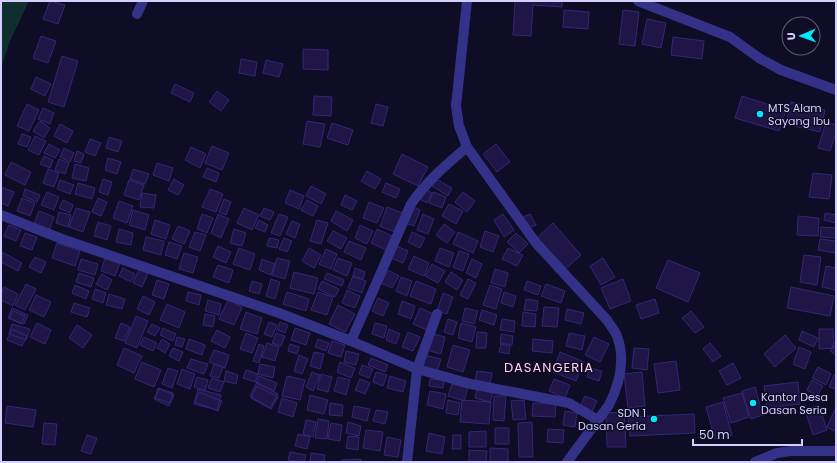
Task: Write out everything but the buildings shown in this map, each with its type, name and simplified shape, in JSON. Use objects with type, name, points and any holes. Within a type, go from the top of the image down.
[{"type":"street","points":[[137,14],[144,1]]},
{"type":"street","points":[[467,1],[456,106],[459,126],[467,147],[536,243],[607,320],[616,335],[620,348],[620,376],[611,400],[567,462]]},
{"type":"street","points":[[638,1],[730,37],[760,58],[781,70],[836,90]]},
{"type":"street","points":[[351,341],[411,204],[429,180],[467,147]]},
{"type":"street","points":[[1,215],[62,239],[279,313],[417,369],[472,384],[569,403],[598,420]]},
{"type":"street","points":[[407,462],[417,369],[437,314]]},
{"type":"street","points":[[755,462],[777,453],[791,451],[836,451]]},
{"type":"green space","points":[[1,1],[29,1],[10,41],[1,68]]},
{"type":"place","name":"MTS Alam Sayang Ibu","points":[[760,114]]},
{"type":"place","name":"Kantor Desa Dasan Seria","points":[[753,403]]},
{"type":"place","name":"SDN 1 Dasan Geria","points":[[654,419]]},
{"type":"district","name":"DASANGERIA","points":[[549,367]]}]
